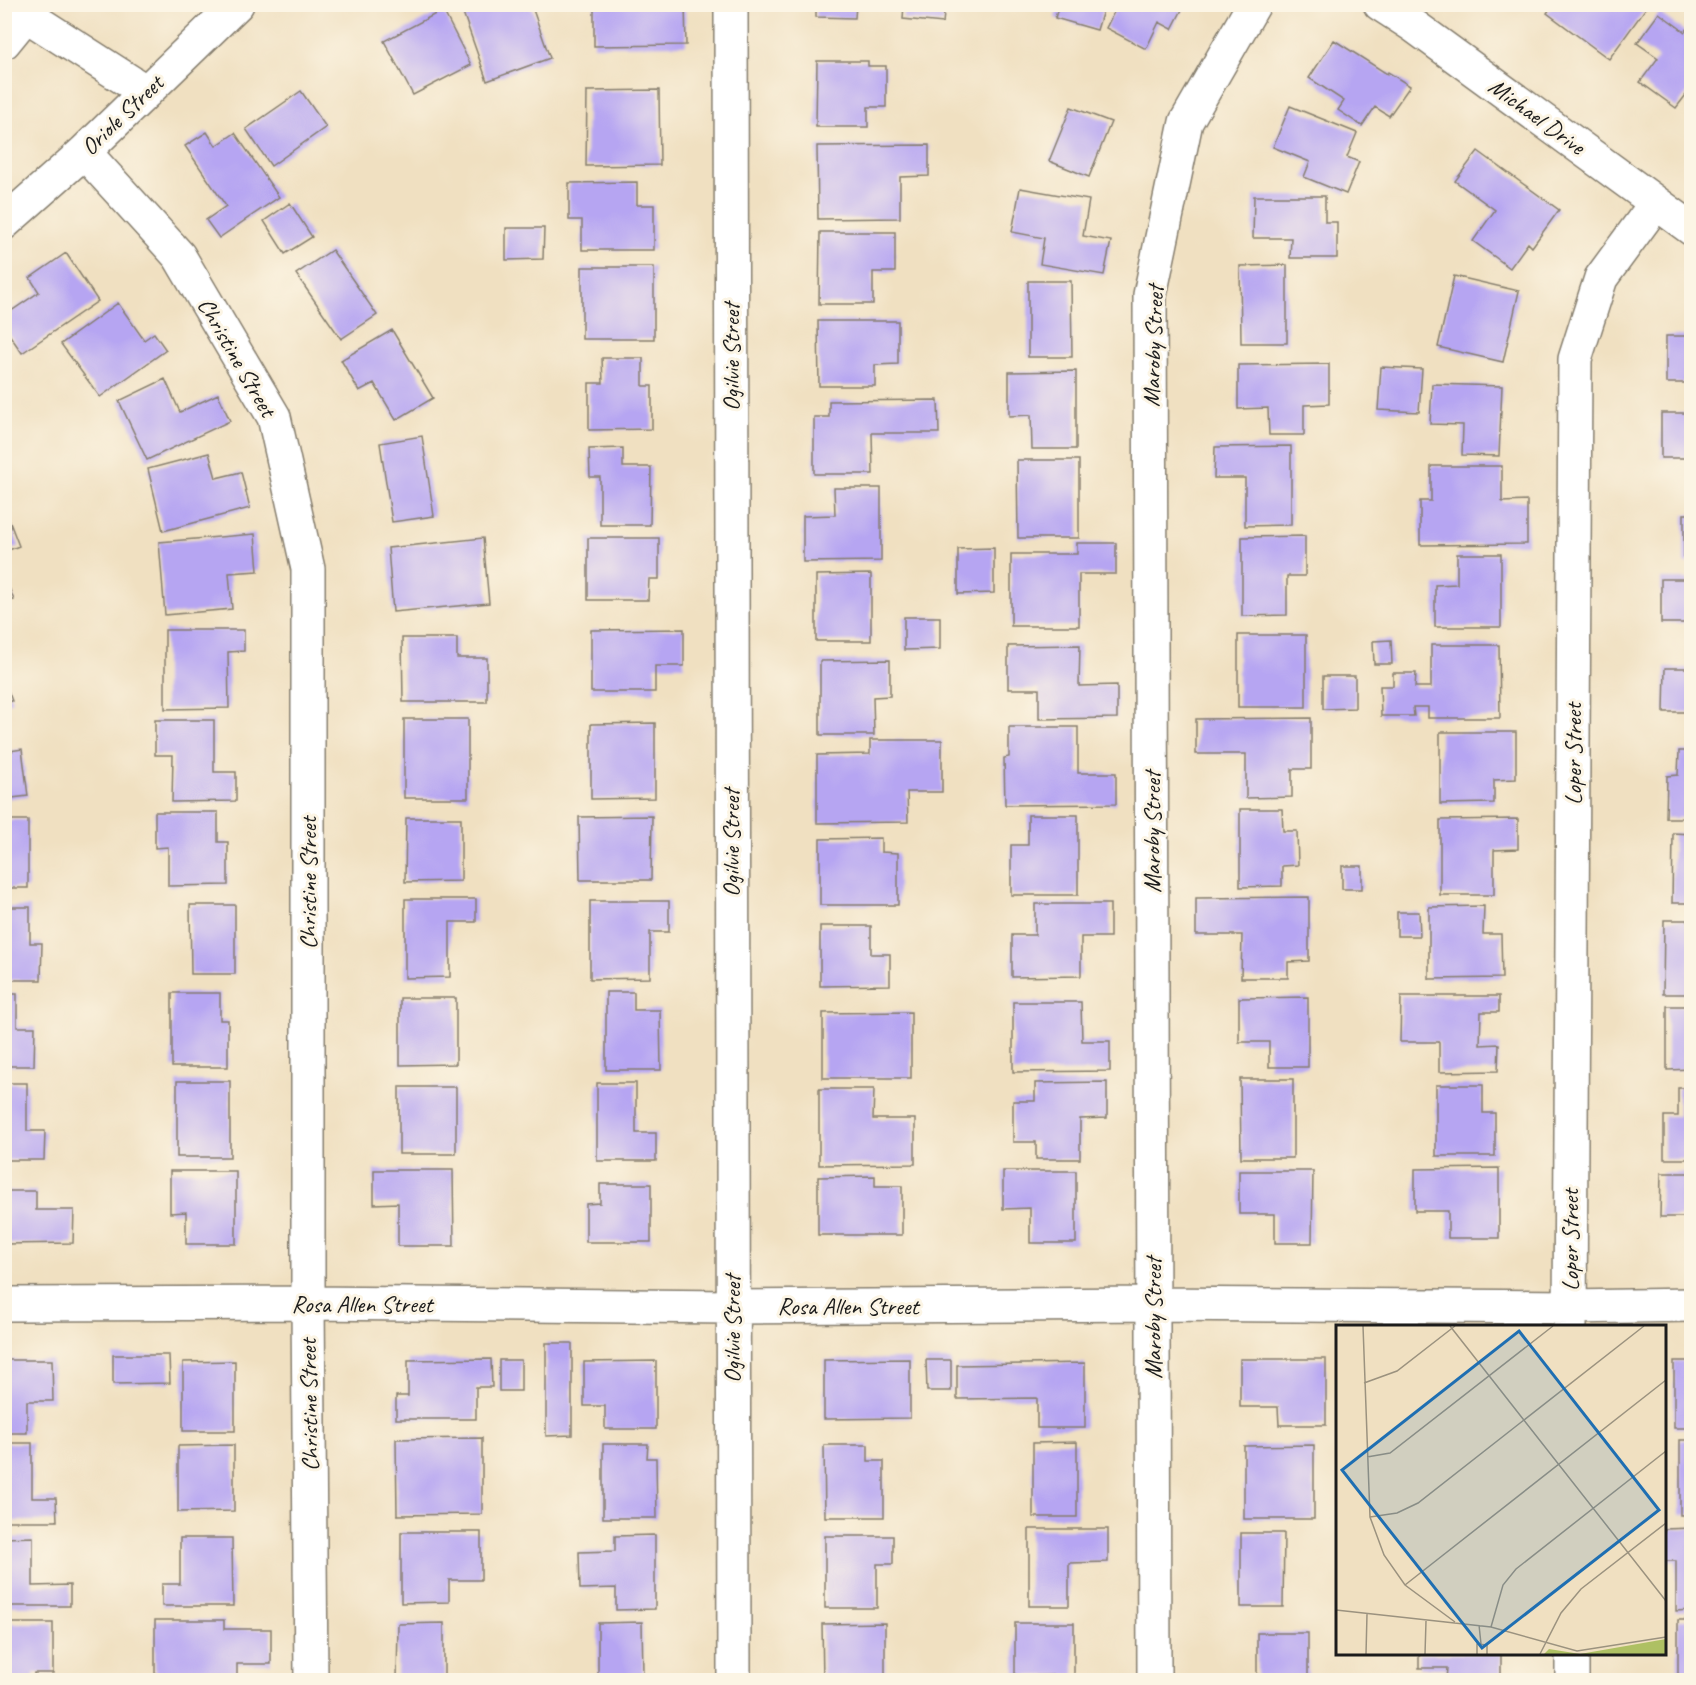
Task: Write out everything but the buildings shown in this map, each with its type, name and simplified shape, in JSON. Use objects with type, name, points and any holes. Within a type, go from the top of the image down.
[{"type":"street","name":"Oriole Street","points":[[4,223],[84,152],[237,4]]},
{"type":"street","name":"Ogilvie Street","points":[[731,4],[734,1680]]},
{"type":"street","name":"Maroby Street","points":[[1154,1680],[1150,295],[1186,122],[1254,4]]},
{"type":"street","name":"Michael Drive","points":[[1380,4],[1414,26],[1692,229]]},
{"type":"street","points":[[4,42],[31,10],[146,92]]},
{"type":"street","name":"Christine Street","points":[[84,152],[179,256],[274,417],[308,568],[308,1303],[311,1680]]},
{"type":"street","name":"Loper Street","points":[[1570,1317],[1575,359],[1601,278],[1656,202]]},
{"type":"street","name":"Rosa Allen Street","points":[[4,1304],[308,1303],[732,1307],[1153,1304],[1570,1317],[1692,1305]]},
{"type":"street","points":[[1572,1655],[1572,1680]]}]
